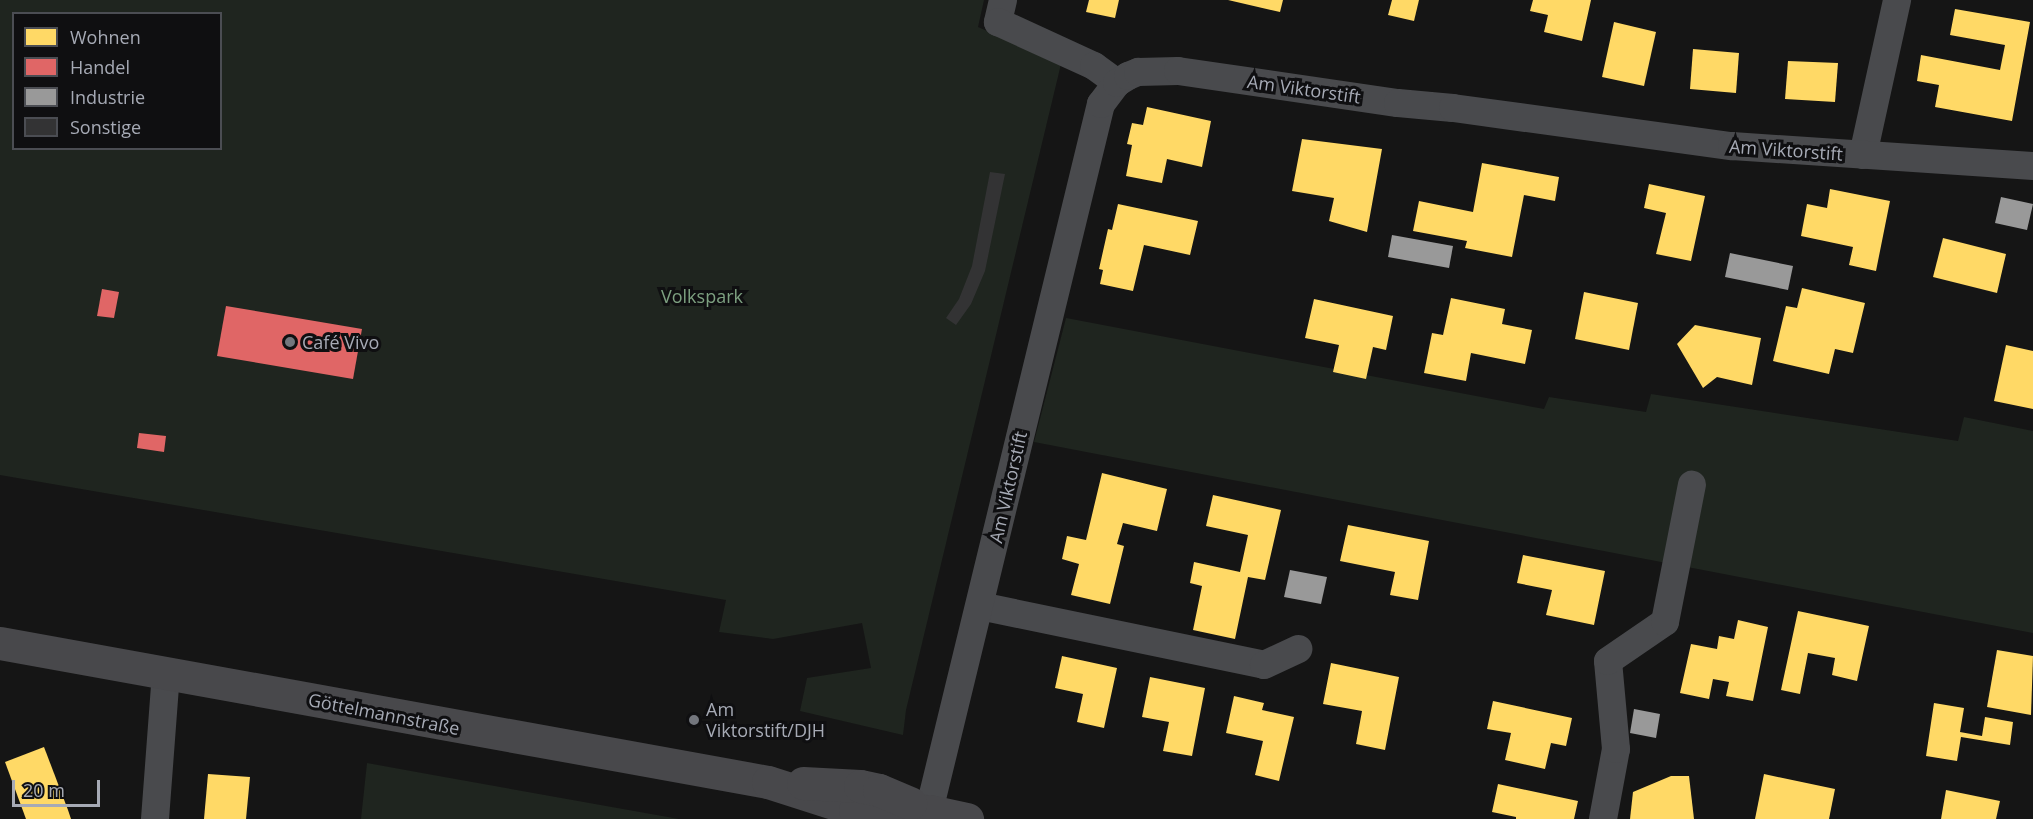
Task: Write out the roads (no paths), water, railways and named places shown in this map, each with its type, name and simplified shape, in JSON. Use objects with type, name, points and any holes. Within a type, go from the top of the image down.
[{"type":"street","points":[[1003,0],[998,22],[1094,66],[1117,83]]},
{"type":"street","points":[[1863,155],[1897,0]]},
{"type":"street","name":"Am Viktorstift","points":[[929,811],[1098,116],[1104,99],[1117,83],[1138,72],[1178,71],[1398,103],[1453,108],[1732,146],[2033,166]]},
{"type":"street","points":[[1603,819],[1617,748],[1608,661],[1665,622],[1692,485]]},
{"type":"street","points":[[980,606],[1264,665],[1299,649]]},
{"type":"street","name":"Göttelmannstraße","points":[[0,643],[434,724],[768,782],[860,786],[879,790],[929,811],[967,819]]},
{"type":"street","points":[[155,819],[165,672]]},
{"type":"place","name":"Café Vivo","points":[[290,342]]},
{"type":"place","name":"Am Viktorstift/DJH","points":[[694,720]]},
{"type":"park label","name":"Volkspark","points":[[702,296]]}]
